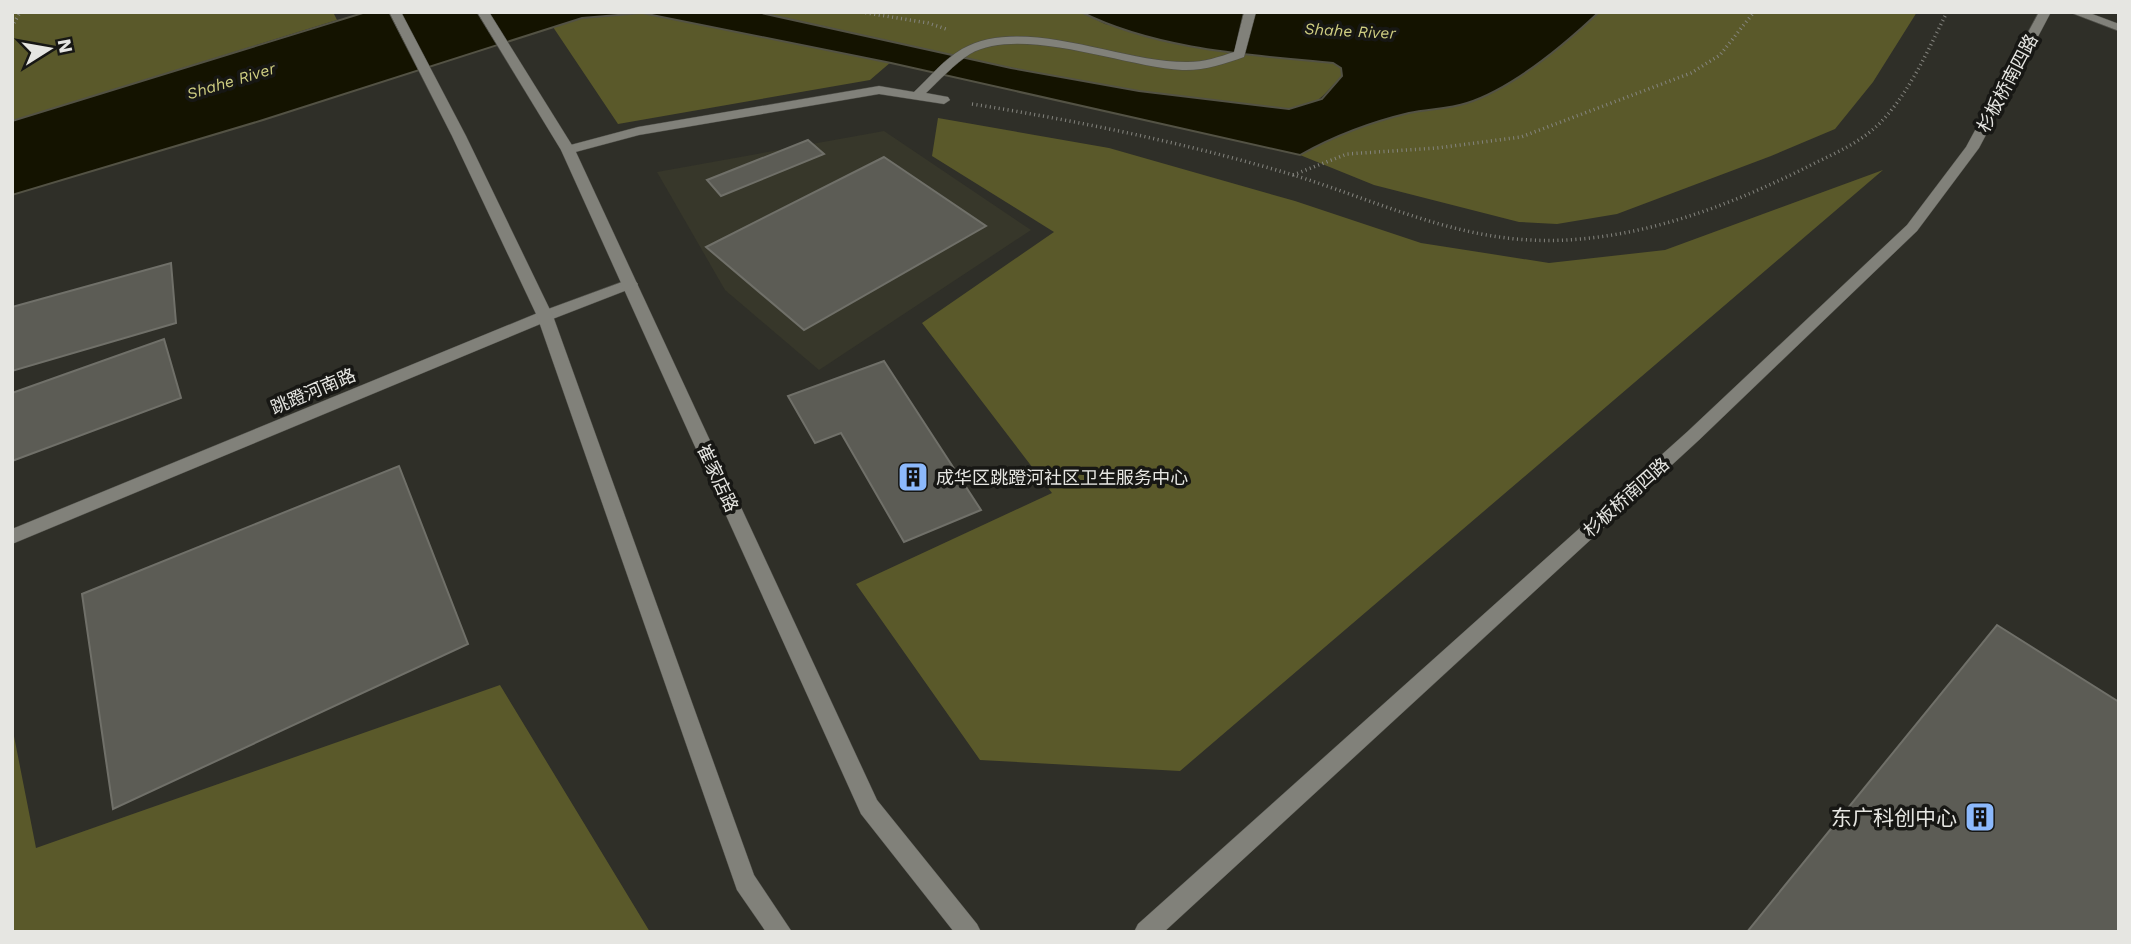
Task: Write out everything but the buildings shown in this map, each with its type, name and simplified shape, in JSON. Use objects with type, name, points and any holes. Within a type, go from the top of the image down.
[{"type":"main road","points":[[395,12],[460,136],[545,316],[745,882],[780,932]]},
{"type":"main road","name":"崔家店路","points":[[483,12],[568,150],[869,807],[969,932]]},
{"type":"main road","points":[[916,96],[968,50],[1033,41],[1181,66],[1213,64],[1240,54],[1250,12]]},
{"type":"main road","name":"杉板桥南四路","points":[[1146,932],[1693,436],[1912,228],[1972,148],[2045,12]]},
{"type":"main road","points":[[2075,12],[2119,28]]},
{"type":"main road","points":[[568,150],[638,131],[879,90],[944,100]]},
{"type":"main road","name":"跳蹬河南路","points":[[12,537],[545,316],[630,284]]},
{"type":"path","points":[[12,27],[20,12]]},
{"type":"path","points":[[862,12],[928,23],[985,47]]},
{"type":"path","points":[[1293,175],[1347,154],[1437,148],[1521,137],[1691,73],[1720,55],[1754,12]]},
{"type":"path","points":[[944,100],[1058,117],[1147,136],[1293,175],[1422,218],[1473,231],[1530,240],[1585,238],[1624,233],[1688,215],[1794,174],[1866,136],[1891,111],[1908,86],[1947,12]]},
{"type":"shaded area","points":[[12,12],[333,12],[337,20],[12,121]]},
{"type":"shaded area","points":[[757,12],[1081,12],[1105,24],[1240,54],[1334,63],[1341,68],[1342,76],[1321,98],[1309,104],[1280,110],[1252,108],[1073,80]]},
{"type":"shaded area","points":[[1599,12],[1917,12],[1873,82],[1835,129],[1617,214],[1557,224],[1519,222],[1374,185],[1300,155],[1339,136],[1381,121],[1409,113],[1461,105],[1485,96],[1537,64]]},
{"type":"shaded area","points":[[642,13],[891,62],[870,80],[618,124],[553,27],[582,18]]},
{"type":"shaded area","points":[[938,118],[1109,148],[1295,201],[1421,243],[1549,263],[1665,250],[1883,170],[1180,771],[980,760],[856,584],[1052,493],[922,323],[1054,232],[932,156]]},
{"type":"shaded area","points":[[884,131],[1031,230],[819,370],[725,290],[657,172]]},
{"type":"shaded area","points":[[500,685],[650,932],[12,932],[12,726],[36,848]]},
{"type":"water","name":"Shahe River","points":[[366,12],[757,12],[1011,68],[1139,91],[1289,109],[1322,99],[1342,76],[1341,68],[1333,63],[1172,43],[1110,25],[1081,12],[1599,12],[1537,64],[1484,96],[1460,105],[1409,113],[1381,121],[1339,136],[1300,155],[891,63],[642,13],[582,18],[263,120],[12,195],[12,121]]},
{"type":"place","name":"成华区跳蹬河社区卫生服务中心","points":[[913,477]]},
{"type":"place","name":"东广科创中心","points":[[1980,817]]}]
